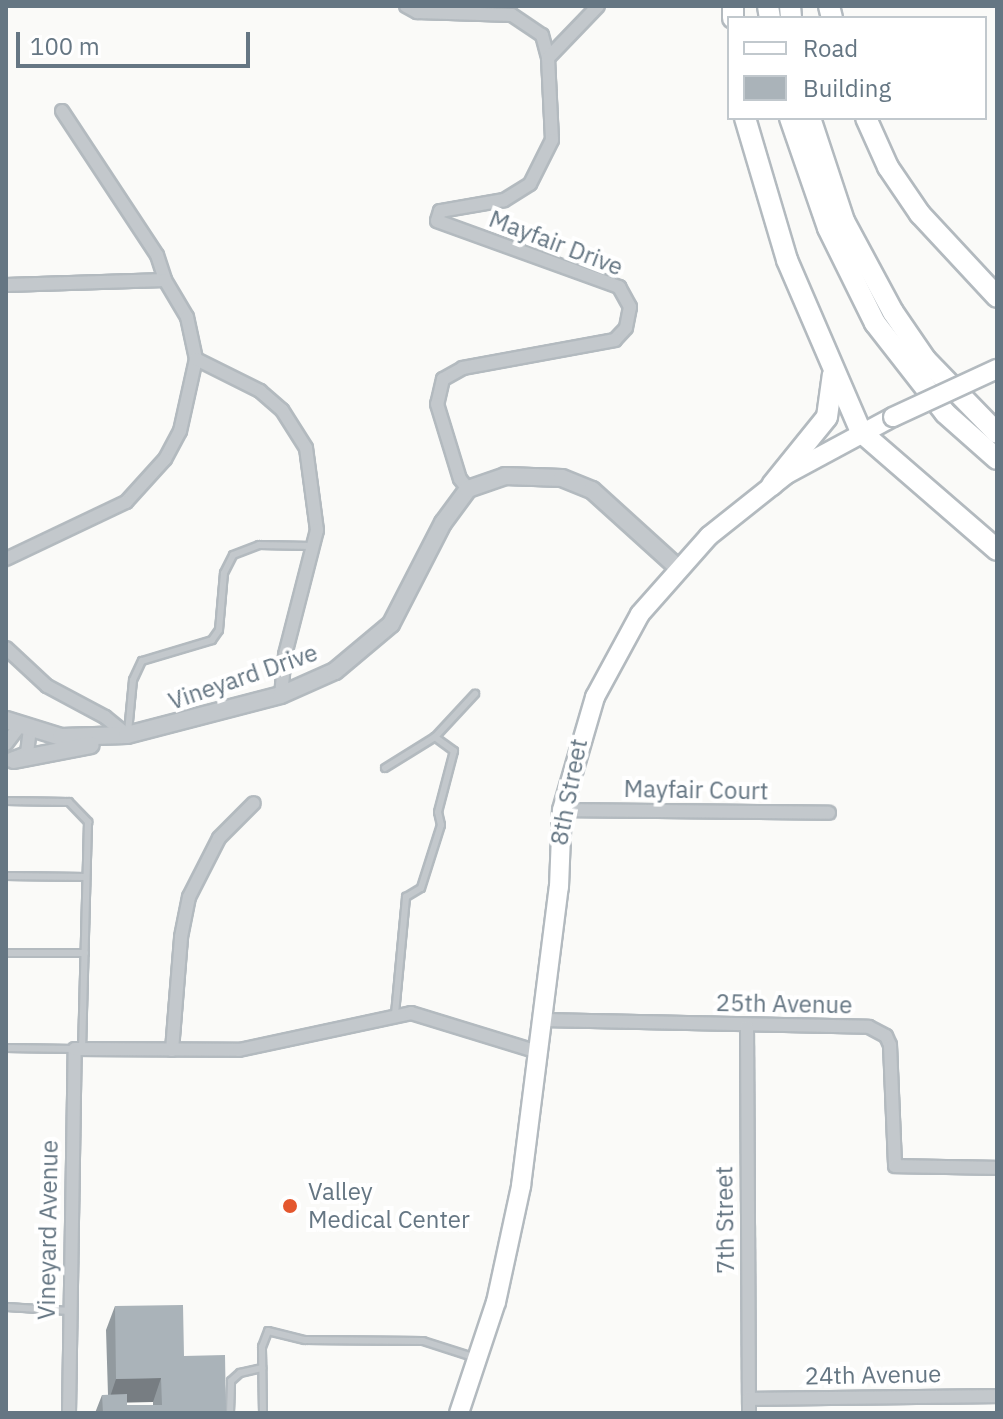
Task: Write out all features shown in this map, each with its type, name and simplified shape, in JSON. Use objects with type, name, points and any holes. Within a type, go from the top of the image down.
[{"type":"main road","points":[[746,120],[765,197],[861,432],[997,550]]},
{"type":"main road","points":[[791,120],[828,228],[875,323],[945,413],[997,459]]},
{"type":"main road","points":[[811,120],[844,221],[893,312],[926,360],[997,433]]},
{"type":"main road","points":[[867,120],[888,167],[920,214],[997,297]]},
{"type":"main road","points":[[772,485],[827,417],[835,387],[831,362]]},
{"type":"main road","name":"8th Street","points":[[459,1413],[479,1359],[521,1186],[559,887],[562,810],[595,697],[640,614],[678,568],[772,485],[861,432],[997,369]]},
{"type":"street","points":[[406,6],[417,12],[512,15],[542,35],[548,58],[586,24],[598,6]]},
{"type":"street","name":"Mayfair Drive","points":[[468,489],[460,479],[437,404],[443,379],[463,368],[615,340],[630,318],[626,295],[619,287],[437,221],[440,211],[504,200],[530,184],[540,170],[554,126],[548,58]]},
{"type":"street","points":[[6,559],[126,502],[165,459],[180,431],[196,359],[187,317],[165,280],[157,255],[62,111]]},
{"type":"street","points":[[6,285],[165,280]]},
{"type":"street","points":[[196,359],[260,391],[294,426],[313,477],[314,546],[285,655],[281,695]]},
{"type":"street","points":[[468,489],[505,476],[574,482],[611,504],[678,568]]},
{"type":"street","name":"Vineyard Drive","points":[[18,726],[61,737],[127,735],[281,695],[349,662],[391,624],[443,523],[468,489]]},
{"type":"street","points":[[6,648],[47,686],[105,717],[127,735]]},
{"type":"street","points":[[10,760],[27,753],[18,726]]},
{"type":"street","points":[[6,744],[18,726]]},
{"type":"street","points":[[10,760],[127,735]]},
{"type":"street","points":[[172,1050],[189,897],[219,838],[254,803]]},
{"type":"street","name":"Mayfair Court","points":[[562,810],[829,813]]},
{"type":"street","points":[[78,1049],[172,1050],[270,1045],[395,1014],[436,1017],[490,1040],[538,1052]]},
{"type":"street","name":"25th Avenue","points":[[542,1020],[747,1027],[869,1027],[886,1036],[895,1166],[997,1168]]},
{"type":"street","name":"7th Street","points":[[747,1027],[749,1413]]},
{"type":"street","name":"Vineyard Avenue","points":[[69,1413],[78,1049]]},
{"type":"street","name":"24th Avenue","points":[[749,1399],[997,1396]]},
{"type":"lane","points":[[127,735],[133,680],[142,661],[148,655],[212,640],[219,630],[224,573],[233,555],[259,545],[314,546]]},
{"type":"lane","points":[[385,768],[435,737],[475,694]]},
{"type":"lane","points":[[395,1014],[406,897],[421,888],[441,825],[438,812],[454,751],[435,737]]},
{"type":"lane","points":[[6,801],[69,802],[88,822],[85,953],[78,1049],[6,1048]]},
{"type":"lane","points":[[6,876],[86,877]]},
{"type":"lane","points":[[6,953],[85,953]]},
{"type":"lane","points":[[6,1307],[71,1311]]},
{"type":"lane","points":[[263,1413],[262,1368],[268,1331],[305,1340],[423,1341],[479,1359]]},
{"type":"lane","points":[[230,1413],[231,1381],[240,1373],[262,1368]]},
{"type":"building","points":[[183,1305],[184,1356],[225,1355],[226,1413],[103,1413],[102,1395],[127,1394],[127,1405],[162,1405],[161,1378],[116,1379],[115,1306]]},
{"type":"place","name":"Valley Medical Center","points":[[290,1206]]}]
